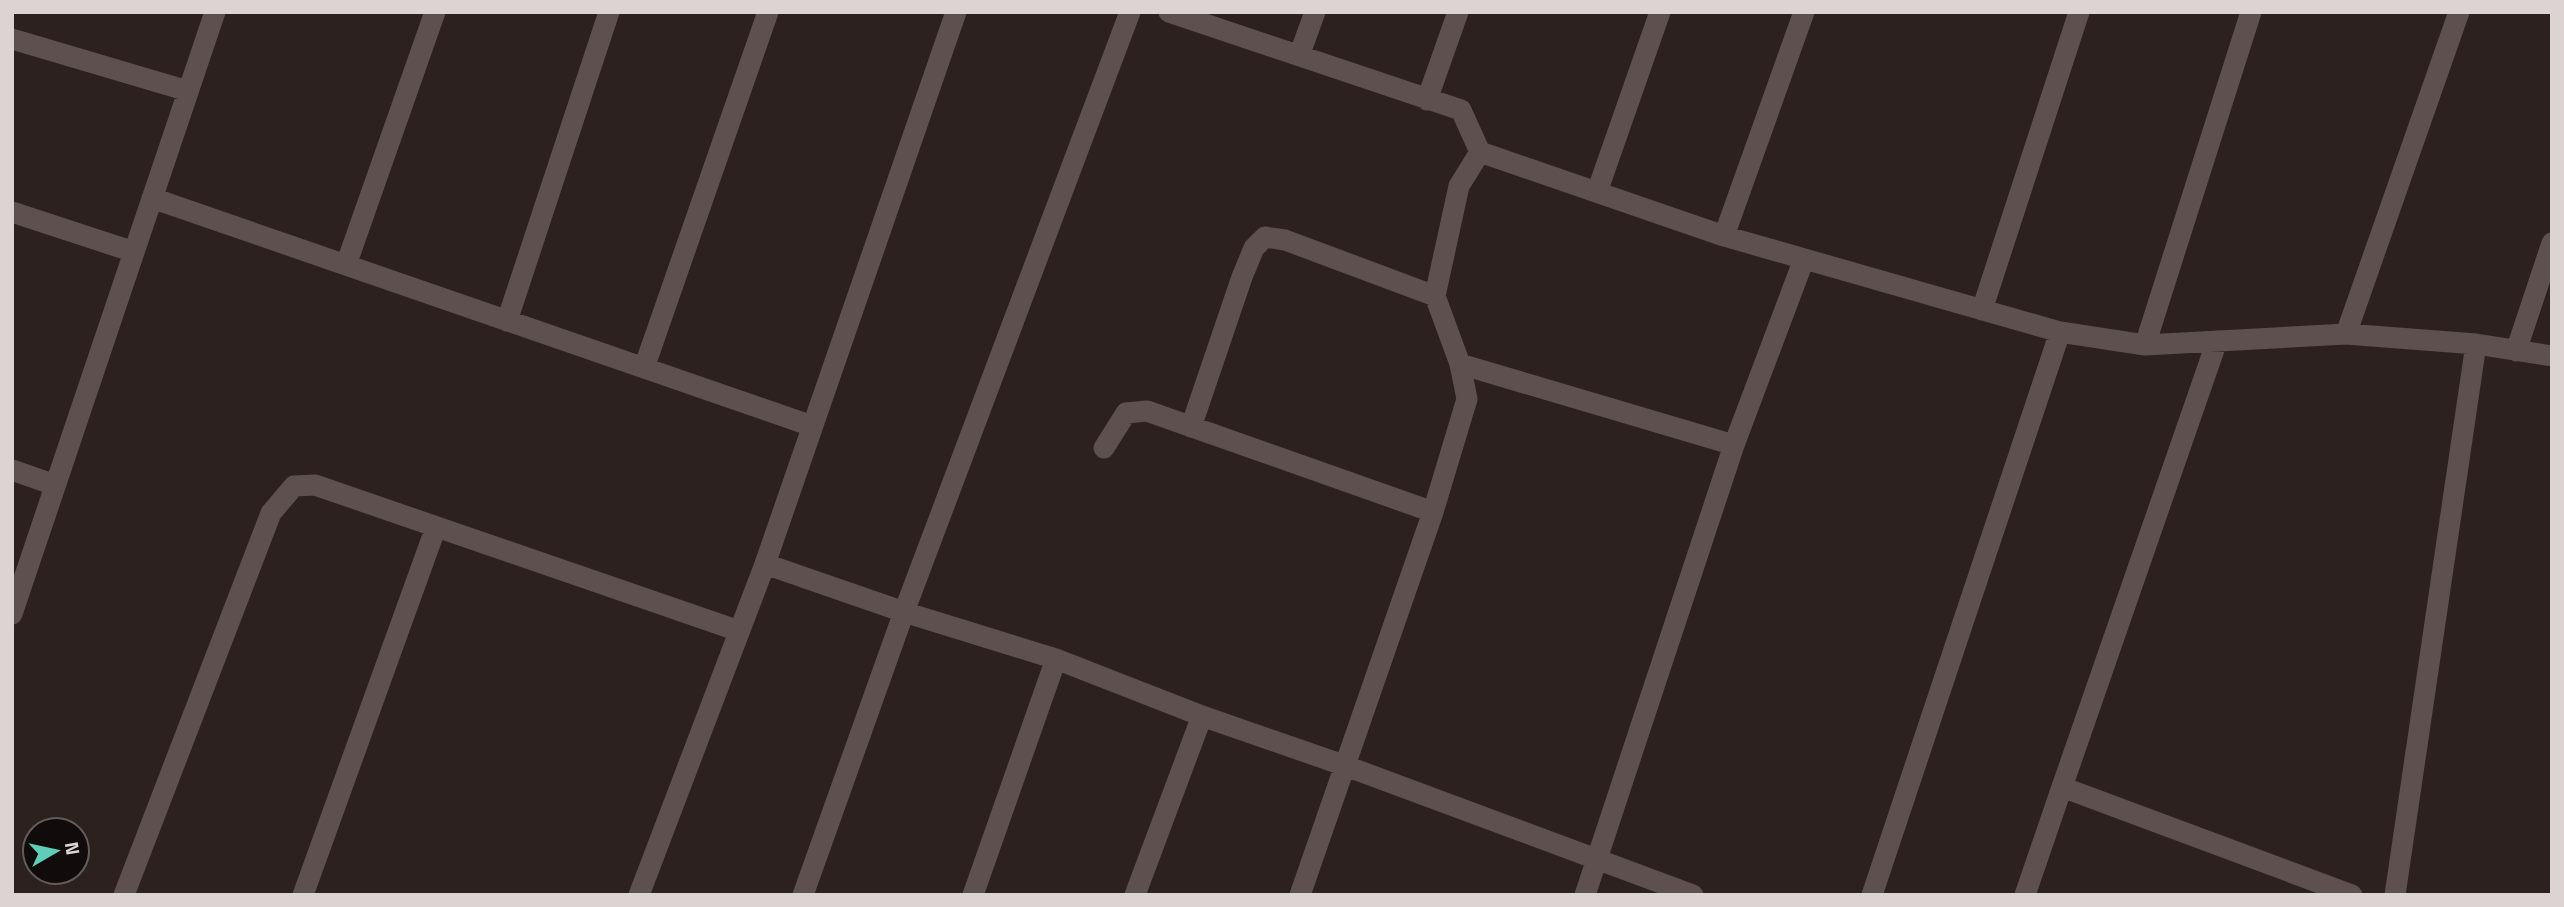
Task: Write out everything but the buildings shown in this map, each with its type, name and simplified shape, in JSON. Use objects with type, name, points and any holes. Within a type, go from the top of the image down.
[{"type":"street","points":[[12,614],[215,12]]},
{"type":"street","points":[[346,265],[435,12]]},
{"type":"street","points":[[507,321],[609,12]]},
{"type":"street","points":[[644,368],[768,12]]},
{"type":"street","points":[[639,895],[765,564],[956,12]]},
{"type":"street","points":[[803,895],[904,612],[1130,12]]},
{"type":"street","points":[[1169,12],[1461,110],[1480,152],[1724,236],[2060,332],[2145,345],[2278,340],[2346,334],[2476,344],[2552,356]]},
{"type":"street","points":[[1299,56],[1315,12]]},
{"type":"street","points":[[1427,100],[1458,12]]},
{"type":"street","points":[[1597,192],[1660,12]]},
{"type":"street","points":[[1724,236],[1804,12]]},
{"type":"street","points":[[1982,310],[2080,12]]},
{"type":"street","points":[[2145,345],[2251,12]]},
{"type":"street","points":[[2346,334],[2459,12]]},
{"type":"street","points":[[12,39],[188,92]]},
{"type":"street","points":[[1300,895],[1433,512],[1467,399],[1461,364],[1435,296],[1459,186],[1480,152]]},
{"type":"street","points":[[152,198],[812,426]]},
{"type":"street","points":[[12,212],[134,252]]},
{"type":"street","points":[[1191,427],[1242,277],[1254,248],[1265,237],[1284,240],[1435,296]]},
{"type":"street","points":[[2516,351],[2552,243]]},
{"type":"street","points":[[1585,895],[1734,445],[1804,259]]},
{"type":"street","points":[[1872,895],[2060,332]]},
{"type":"street","points":[[2025,895],[2217,341]]},
{"type":"street","points":[[2395,895],[2476,344]]},
{"type":"street","points":[[1461,364],[1734,445]]},
{"type":"street","points":[[1104,448],[1126,413],[1147,411],[1433,512]]},
{"type":"street","points":[[12,470],[55,485]]},
{"type":"street","points":[[124,895],[271,513],[281,498],[294,486],[314,485],[739,631]]},
{"type":"street","points":[[303,895],[436,527]]},
{"type":"street","points":[[765,564],[904,612],[1056,659],[1202,716],[1346,766],[1693,895]]},
{"type":"street","points":[[973,895],[1056,659]]},
{"type":"street","points":[[1135,895],[1202,716]]},
{"type":"street","points":[[2062,787],[2352,895]]}]
